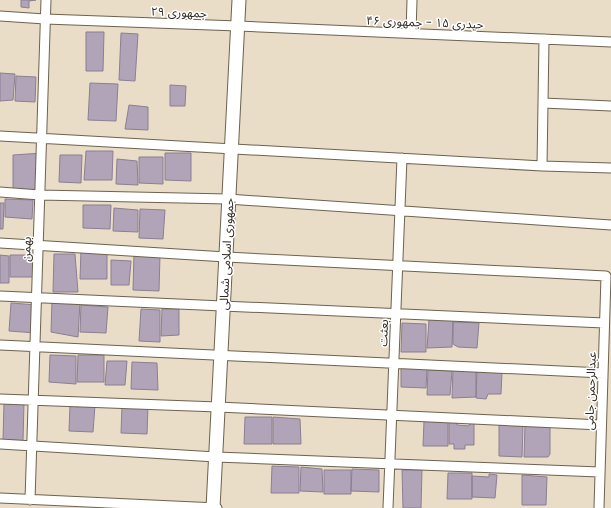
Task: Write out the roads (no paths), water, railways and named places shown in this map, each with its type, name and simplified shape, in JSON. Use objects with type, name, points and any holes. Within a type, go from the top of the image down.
[{"type":"street","name":"بهمن","points":[[30,500],[46,0]]},
{"type":"street","name":"جمهوری اسلامی شمالی","points":[[213,508],[239,0]]},
{"type":"street","points":[[410,34],[412,0]]},
{"type":"street","name":"جمهوری ۲۹","points":[[0,16],[238,26]]},
{"type":"street","name":"حیدری ۱۵ - جمهوری ۴۶","points":[[238,26],[611,42]]},
{"type":"street","points":[[542,166],[544,39]]},
{"type":"street","points":[[543,103],[611,106]]},
{"type":"street","points":[[0,136],[542,166],[611,168]]},
{"type":"street","name":"بعثت","points":[[388,508],[402,158]]},
{"type":"street","points":[[0,192],[40,195],[228,199],[611,225]]},
{"type":"street","points":[[0,243],[398,266]]},
{"type":"street","name":"عبدالرحمن جامی","points":[[398,266],[606,276],[599,508]]},
{"type":"street","points":[[0,296],[604,323]]},
{"type":"street","points":[[0,345],[603,373]]},
{"type":"street","points":[[0,399],[218,407],[601,425]]},
{"type":"street","points":[[0,444],[216,457],[600,472]]},
{"type":"street","points":[[0,498],[217,508]]}]
